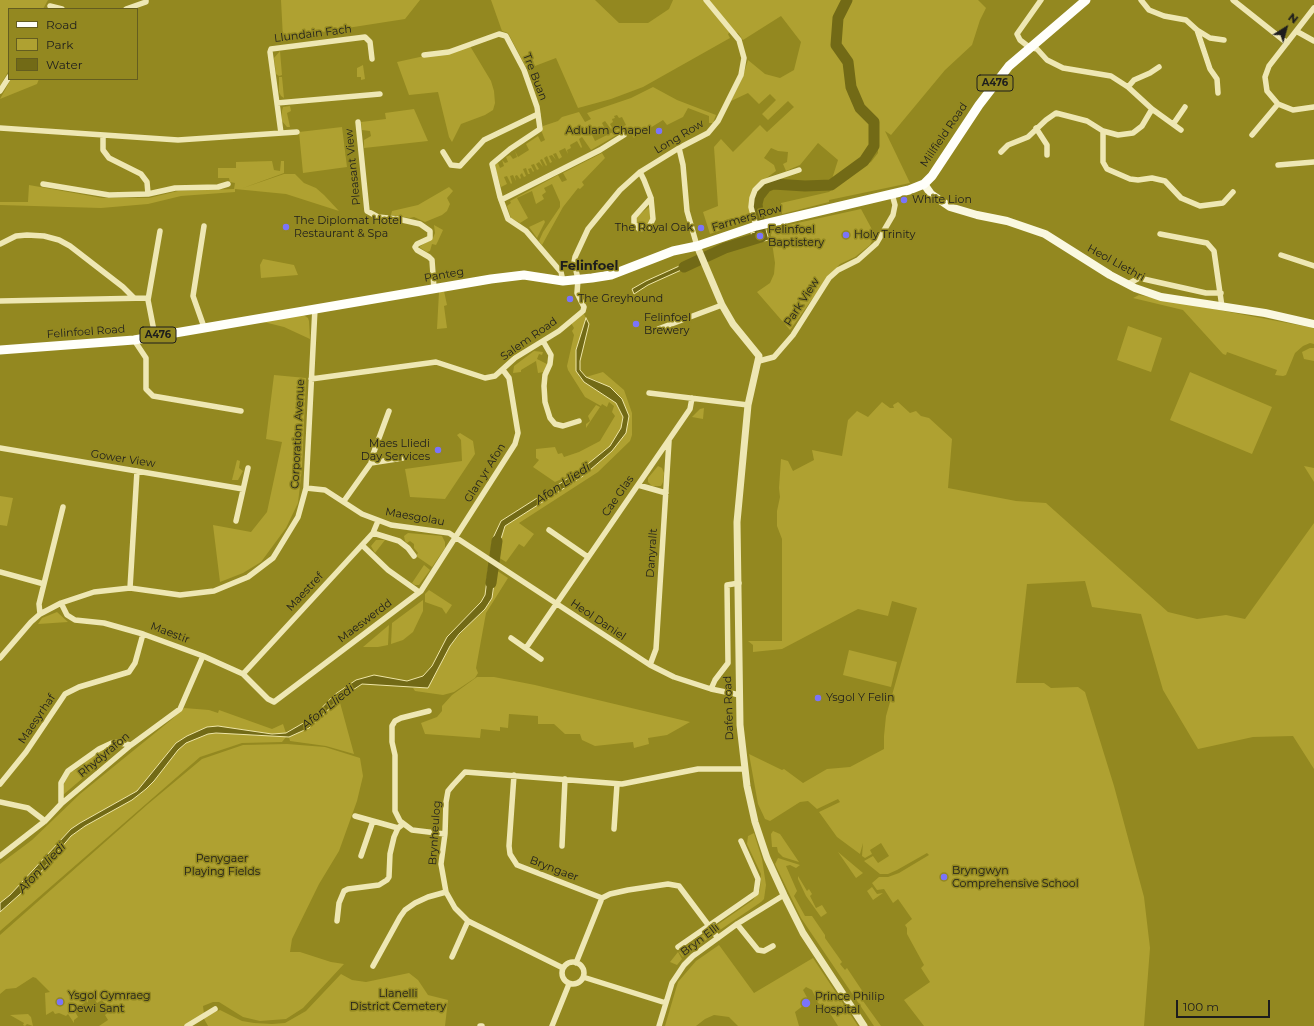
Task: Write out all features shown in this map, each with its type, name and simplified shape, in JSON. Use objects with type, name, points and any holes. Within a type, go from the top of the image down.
[{"type":"main road","name":"Millfield Road","points":[[924,184],[932,176],[997,80],[1009,66],[1029,47],[1086,0]]},
{"type":"main road","name":"Farmers Row","points":[[578,282],[610,275],[673,251],[698,250],[756,226],[892,194],[924,184]]},
{"type":"main road","name":"Heol Llethri","points":[[924,184],[931,194],[950,207],[977,215],[1007,221],[1045,234],[1128,284],[1161,297],[1279,316],[1314,324]]},
{"type":"main road","name":"Panteg","points":[[315,308],[524,275],[578,282]]},
{"type":"main road","name":"Felinfoel Road","points":[[0,350],[134,340],[315,308]]},
{"type":"street","points":[[129,8],[146,2],[146,0]]},
{"type":"street","name":"Long Row","points":[[578,282],[575,257],[588,229],[620,190],[640,172],[678,148],[708,133],[738,83],[744,68],[743,50],[739,40],[706,0]]},
{"type":"street","points":[[1041,0],[1017,34],[1020,40],[1029,47],[1037,49],[1047,60],[1063,68],[1111,76],[1128,87],[1152,109],[1182,130]]},
{"type":"street","points":[[1141,0],[1149,10],[1164,16],[1186,20],[1197,30],[1210,38],[1224,40]]},
{"type":"street","points":[[1233,0],[1287,43]]},
{"type":"street","points":[[1314,8],[1269,66],[1265,77],[1267,91],[1278,104],[1293,110],[1314,107]]},
{"type":"street","points":[[1197,30],[1210,69],[1217,78],[1218,93]]},
{"type":"street","points":[[1296,31],[1314,41]]},
{"type":"street","name":"Tre Buan","points":[[424,55],[449,52],[499,34],[506,36],[524,70],[538,114],[540,129],[510,149],[492,164],[501,200]]},
{"type":"street","name":"Llundain Fach","points":[[281,133],[270,52],[274,47],[365,37],[370,42],[372,59]]},
{"type":"street","points":[[1128,87],[1134,80],[1159,67]]},
{"type":"street","points":[[0,91],[8,79]]},
{"type":"street","points":[[277,103],[380,94]]},
{"type":"street","points":[[1252,135],[1278,104]]},
{"type":"street","points":[[1174,123],[1185,107]]},
{"type":"street","points":[[1001,152],[1008,145],[1028,137],[1036,128],[1056,114],[1087,121],[1103,131],[1118,135],[1133,133],[1142,126],[1152,109]]},
{"type":"street","points":[[443,152],[451,165],[460,166],[484,140],[538,114]]},
{"type":"street","name":"Pleasant View","points":[[358,122],[367,211],[378,217],[398,219],[420,224],[430,231],[430,238],[416,244],[415,247],[432,260],[434,289]]},
{"type":"street","points":[[0,128],[178,140],[217,135],[248,136],[296,132]]},
{"type":"street","points":[[1036,128],[1047,145],[1047,155]]},
{"type":"street","points":[[1103,131],[1103,162],[1107,169],[1118,175],[1138,180],[1152,178],[1165,181],[1181,198],[1200,206],[1223,203],[1233,192]]},
{"type":"street","points":[[563,281],[561,272],[526,231],[508,219],[501,200],[600,150],[624,135]]},
{"type":"street","points":[[103,136],[104,150],[109,158],[141,174],[147,182],[148,194]]},
{"type":"street","points":[[678,148],[683,165],[687,211],[698,250],[722,305],[733,324],[756,351],[759,361]]},
{"type":"street","points":[[1278,165],[1314,162]]},
{"type":"street","points":[[756,226],[751,207],[755,190],[763,182],[799,170]]},
{"type":"street","points":[[640,172],[651,198],[653,218],[652,223],[647,228],[639,229],[634,223],[634,217],[651,198]]},
{"type":"street","points":[[43,184],[109,195],[148,194],[175,188],[218,187],[228,184]]},
{"type":"street","name":"Park View","points":[[759,361],[774,357],[793,335],[829,278],[838,270],[858,260],[876,244],[893,215],[895,205],[892,194]]},
{"type":"street","points":[[204,226],[193,296],[204,327]]},
{"type":"street","points":[[155,336],[148,298],[160,231]]},
{"type":"street","points":[[1160,234],[1207,243],[1214,251],[1222,307]]},
{"type":"street","points":[[0,244],[16,236],[27,235],[44,236],[59,240],[70,246],[112,278],[133,297]]},
{"type":"street","points":[[1282,255],[1314,266]]},
{"type":"street","points":[[1128,284],[1138,278],[1206,293],[1221,293]]},
{"type":"street","name":"Salem Road","points":[[311,379],[436,362],[486,378],[495,376],[515,358],[559,331],[584,309],[576,294],[578,282]]},
{"type":"street","points":[[0,299],[148,298]]},
{"type":"street","points":[[658,329],[722,305]]},
{"type":"street","name":"Corporation Avenue","points":[[0,658],[40,614],[61,603],[94,592],[130,588],[180,595],[214,590],[248,577],[273,558],[298,517],[306,488],[315,308]]},
{"type":"street","points":[[134,340],[146,358],[146,389],[153,396],[241,411]]},
{"type":"street","points":[[544,341],[551,355],[550,364],[545,375],[544,386],[545,402],[550,418],[555,424],[563,426],[579,421]]},
{"type":"street","name":"Dafen Road","points":[[759,361],[750,392],[748,405],[737,522],[740,725],[745,769],[756,822],[767,858],[784,895],[803,933],[864,1026]]},
{"type":"street","name":"Glan yr Afon","points":[[456,537],[515,444],[518,434],[509,378],[503,370]]},
{"type":"street","points":[[649,393],[748,405]]},
{"type":"street","name":"Cae Glas","points":[[526,648],[690,409],[692,398]]},
{"type":"street","points":[[344,501],[371,463],[389,411]]},
{"type":"street","name":"Danyrallt","points":[[650,665],[656,649],[669,440]]},
{"type":"street","name":"Gower View","points":[[0,448],[243,489]]},
{"type":"street","points":[[371,463],[403,458]]},
{"type":"street","points":[[236,521],[248,468]]},
{"type":"street","points":[[130,588],[137,471]]},
{"type":"street","points":[[638,485],[666,493]]},
{"type":"street","name":"Maesgolau","points":[[306,488],[325,490],[362,514],[378,521],[391,525],[442,531],[456,537]]},
{"type":"street","points":[[40,614],[39,604],[63,507]]},
{"type":"street","name":"Maestref","points":[[243,674],[373,533],[378,521]]},
{"type":"street","points":[[549,530],[588,557]]},
{"type":"street","points":[[373,533],[399,541],[408,548],[414,556]]},
{"type":"street","name":"Heol Daniel","points":[[456,537],[650,665],[674,676],[711,689],[740,695]]},
{"type":"street","name":"Maeswerdd","points":[[268,699],[274,702],[419,592],[456,537]]},
{"type":"street","points":[[362,545],[388,570],[419,592]]},
{"type":"street","points":[[0,572],[44,584]]},
{"type":"street","points":[[711,689],[715,680],[728,663],[726,585],[739,582]]},
{"type":"street","name":"Maestir","points":[[61,603],[67,615],[75,620],[104,623],[144,634],[203,656],[243,674],[268,699]]},
{"type":"street","name":"Maesyrhaf","points":[[0,784],[26,752],[65,694],[79,687],[129,672],[135,663],[144,634]]},
{"type":"street","points":[[511,638],[541,659]]},
{"type":"street","name":"Rhydyrafon","points":[[0,856],[45,821],[61,804],[131,745],[180,709],[203,656]]},
{"type":"street","points":[[337,921],[339,903],[344,892],[348,889],[383,884],[389,877],[390,854],[400,826],[395,811],[395,755],[392,726],[395,721],[401,718],[429,712]]},
{"type":"street","points":[[61,804],[60,783],[68,771],[99,748],[114,742],[131,745]]},
{"type":"street","name":"Brynheulog","points":[[563,968],[468,921],[454,908],[446,892],[441,864],[448,791],[465,772],[617,784],[698,769],[745,769]]},
{"type":"street","name":"Bryngaer","points":[[514,775],[509,846],[510,854],[517,865],[602,898]]},
{"type":"street","points":[[562,846],[565,779]]},
{"type":"street","points":[[614,829],[617,784]]},
{"type":"street","points":[[0,802],[28,808],[45,821]]},
{"type":"street","points":[[355,816],[412,830],[445,834]]},
{"type":"street","points":[[361,856],[373,821]]},
{"type":"street","points":[[678,947],[756,893],[758,879],[741,841]]},
{"type":"street","points":[[576,963],[602,898],[610,894],[635,889],[668,884],[679,886],[718,938]]},
{"type":"street","points":[[373,966],[405,910],[428,897],[446,892]]},
{"type":"street","name":"Bryn Elli","points":[[660,1026],[672,983],[684,965],[693,956],[737,924],[784,895]]},
{"type":"street","points":[[452,958],[468,921]]},
{"type":"street","points":[[737,924],[758,950],[764,951],[773,946]]},
{"type":"street","points":[[569,963],[576,963],[582,967],[583,977],[577,984],[569,984],[563,978],[563,968],[569,963]]},
{"type":"street","points":[[583,977],[666,1002]]},
{"type":"street","points":[[553,1026],[569,984]]},
{"type":"street","points":[[187,1026],[215,1009]]},
{"type":"green space","points":[[0,0],[48,0],[44,8],[8,8],[8,72],[0,86]]},
{"type":"green space","points":[[281,0],[420,0],[405,19],[283,38]]},
{"type":"green space","points":[[491,0],[595,0],[619,23],[648,23],[669,9],[673,0],[978,0],[986,8],[980,20],[972,45],[945,70],[891,135],[885,131],[910,183],[829,200],[829,202],[782,214],[781,203],[829,192],[856,169],[871,162],[878,153],[878,133],[871,132],[869,145],[861,158],[832,179],[838,160],[818,143],[800,165],[786,171],[783,164],[787,162],[788,152],[778,151],[771,148],[764,158],[774,165],[776,171],[753,188],[752,219],[710,234],[703,212],[718,206],[714,147],[721,139],[733,152],[760,125],[767,132],[794,107],[788,101],[768,120],[762,114],[776,100],[770,94],[759,104],[748,93],[731,101],[742,79],[748,60],[765,74],[780,78],[794,70],[801,42],[781,16],[743,40],[738,33],[731,31],[728,34],[730,38],[643,87],[611,99],[578,108],[556,58],[527,69],[508,33],[502,31]]},
{"type":"green space","points":[[470,46],[491,81],[495,103],[493,110],[485,115],[461,124],[452,142],[449,137],[438,92],[409,95],[397,62]]},
{"type":"green space","points":[[280,51],[282,75],[279,76],[276,74],[274,58]]},
{"type":"green space","points":[[363,65],[365,79],[361,80],[361,77],[357,77],[357,68]]},
{"type":"green space","points":[[279,77],[282,77],[284,98],[279,92]]},
{"type":"green space","points":[[10,80],[39,80],[37,84],[0,99]]},
{"type":"green space","points":[[653,87],[677,100],[716,115],[713,123],[709,123],[709,116],[688,108],[683,117],[667,125],[663,120],[634,138],[626,126],[627,129],[591,150],[582,137],[579,139],[581,148],[577,141],[570,145],[571,148],[567,150],[568,154],[565,148],[559,151],[562,157],[559,159],[556,153],[553,154],[556,160],[552,155],[549,156],[552,162],[550,163],[547,156],[544,158],[547,165],[546,166],[542,159],[540,160],[543,167],[539,162],[536,164],[539,169],[537,170],[534,164],[531,165],[534,171],[533,172],[531,168],[528,169],[530,174],[528,174],[526,168],[523,169],[526,176],[524,177],[522,173],[520,175],[520,179],[517,175],[515,176],[516,181],[513,175],[510,176],[511,184],[507,176],[504,177],[507,184],[501,187],[494,165],[498,163],[500,168],[504,166],[502,160],[505,163],[508,162],[506,157],[510,155],[513,159],[517,157],[515,151],[518,157],[529,150],[526,144],[538,136],[541,142],[545,140],[541,130],[543,126],[558,121],[562,117],[579,112],[585,122],[591,119],[587,113],[631,98]],"holes":[[[617,115],[619,118],[622,117],[626,125],[614,131],[610,124],[613,122],[612,119],[615,118],[614,116]],[[605,121],[613,132],[595,141],[591,133],[604,127],[602,123]]]},
{"type":"green space","points":[[290,106],[291,111],[287,113],[290,127],[287,127],[282,121],[282,111],[283,107]]},
{"type":"green space","points":[[414,109],[428,141],[364,148],[364,140],[371,136],[370,131],[362,130],[361,122],[386,119],[385,113]]},
{"type":"green space","points":[[342,127],[347,167],[303,173],[299,132]]},
{"type":"green space","points":[[602,153],[605,158],[582,182],[584,185],[580,189],[578,188],[563,207],[542,245],[539,241],[543,232],[560,207],[560,202],[552,184],[544,188],[546,192],[542,195],[544,199],[536,204],[532,191],[517,198],[528,218],[520,223],[511,218],[507,206],[511,203],[510,201],[558,175],[562,182],[567,180],[563,173]]},
{"type":"green space","points":[[272,161],[274,170],[280,171],[281,161],[284,161],[284,173],[243,188],[284,174],[295,174],[304,183],[316,188],[339,211],[286,194],[235,189],[235,192],[181,196],[148,204],[101,208],[0,205],[0,202],[28,202],[29,185],[102,198],[149,198],[178,191],[234,189],[235,183],[230,182],[229,178],[218,178],[218,168],[236,168],[236,162]]},
{"type":"green space","points":[[449,187],[453,191],[447,198],[450,204],[447,211],[442,215],[425,222],[414,217],[410,218],[391,215],[392,211],[418,205]]},
{"type":"green space","points":[[649,207],[651,219],[650,223],[641,227],[635,222],[636,217]]},
{"type":"green space","points":[[861,209],[875,235],[870,245],[855,257],[840,264],[828,277],[790,330],[757,292],[770,283],[774,274],[775,263],[770,229]]},
{"type":"green space","points":[[544,220],[545,222],[537,238],[529,227]]},
{"type":"green space","points":[[434,225],[443,230],[436,245],[432,244],[430,251],[427,252],[419,247],[433,238],[435,233]]},
{"type":"green space","points":[[263,259],[294,265],[298,275],[261,278],[260,265]]},
{"type":"green space","points":[[444,291],[447,305],[444,306],[447,328],[437,329],[439,292]]},
{"type":"green space","points":[[1139,295],[1314,328],[1314,344],[1310,343],[1303,346],[1295,353],[1286,375],[1275,375],[1277,370],[1227,352],[1226,355],[1223,354],[1183,310],[1133,298]]},
{"type":"green space","points":[[583,312],[586,318],[576,350],[579,377],[616,403],[623,417],[621,428],[610,446],[574,476],[569,472],[566,477],[555,482],[533,467],[539,460],[536,458],[536,449],[555,447],[558,454],[562,453],[564,457],[579,452],[600,441],[615,416],[612,412],[614,406],[609,402],[607,407],[602,404],[601,406],[585,397],[568,370],[567,366],[574,335],[572,331],[574,328],[571,323]]},
{"type":"green space","points":[[302,314],[308,318],[309,321],[310,339],[284,327],[264,322]]},
{"type":"green space","points":[[1128,326],[1162,338],[1151,372],[1117,360]]},
{"type":"green space","points":[[1310,348],[1314,348],[1314,361],[1304,359],[1302,352]]},
{"type":"green space","points":[[534,351],[543,352],[542,355],[539,354],[537,359],[547,364],[544,372],[538,373],[536,361],[521,370],[521,372],[513,373],[514,366]]},
{"type":"green space","points":[[603,372],[624,390],[632,413],[632,435],[630,441],[598,472],[519,523],[534,534],[524,547],[519,544],[506,562],[498,557],[497,552],[505,526],[583,476],[612,451],[629,416],[598,381],[586,377]]},
{"type":"green space","points":[[1190,372],[1272,407],[1252,454],[1170,420]]},
{"type":"green space","points":[[274,375],[306,378],[302,468],[298,503],[286,528],[261,562],[243,573],[220,582],[213,525],[251,532],[267,512],[282,442],[266,439]]},
{"type":"green space","points":[[882,402],[890,408],[894,408],[893,405],[898,402],[910,413],[916,411],[921,416],[929,418],[952,439],[948,488],[1016,501],[1046,503],[1168,612],[1197,619],[1226,615],[1245,619],[1314,523],[1314,769],[1293,736],[1253,737],[1198,749],[1163,690],[1141,614],[1092,607],[1085,581],[1027,584],[1016,683],[1044,683],[1051,688],[1078,687],[1085,692],[1114,786],[1144,897],[1150,948],[1144,1026],[924,1026],[904,1000],[930,982],[921,968],[924,965],[907,934],[907,928],[905,925],[912,919],[898,899],[893,903],[884,889],[877,890],[872,883],[879,877],[888,877],[899,873],[929,855],[927,853],[888,874],[880,874],[864,861],[873,856],[878,863],[889,856],[881,843],[870,850],[872,854],[865,858],[862,856],[863,843],[860,854],[837,837],[819,812],[840,802],[838,799],[817,809],[808,801],[800,802],[770,821],[765,819],[758,804],[749,754],[782,770],[784,769],[803,783],[827,769],[850,767],[884,749],[886,716],[917,608],[892,601],[888,616],[858,609],[782,649],[753,652],[753,645],[748,641],[782,641],[782,539],[777,526],[777,511],[780,497],[779,488],[781,459],[788,461],[793,471],[814,460],[812,450],[842,456],[848,420],[857,411],[868,417]]},
{"type":"green space","points":[[596,405],[600,407],[586,428],[586,424],[590,421],[588,416]]},
{"type":"green space","points":[[704,408],[703,419],[692,417],[700,409]]},
{"type":"green space","points":[[460,433],[473,441],[475,454],[445,499],[410,497],[405,469],[462,461],[461,440],[457,435]]},
{"type":"green space","points":[[237,460],[240,461],[239,468],[243,471],[238,480],[232,480]]},
{"type":"green space","points":[[658,466],[662,468],[664,473],[663,482],[661,486],[652,486],[648,482],[648,478]]},
{"type":"green space","points":[[1304,466],[1314,468],[1314,482]]},
{"type":"green space","points":[[0,496],[13,498],[7,526],[0,525]]},
{"type":"green space","points":[[408,533],[442,536],[445,542],[445,548],[432,567],[416,556],[418,553],[414,548],[414,544],[410,541],[407,543],[405,541],[404,536]]},
{"type":"green space","points":[[376,540],[385,540],[375,553],[371,546]]},
{"type":"green space","points":[[424,565],[430,570],[419,585],[415,585],[412,583]]},
{"type":"green space","points":[[496,570],[508,578],[486,613],[476,668],[478,673],[475,678],[454,692],[443,695],[415,691],[413,688],[428,688],[450,646],[493,595]]},
{"type":"green space","points":[[429,590],[452,605],[446,614],[442,608],[425,602],[425,594]]},
{"type":"green space","points":[[423,600],[423,611],[413,632],[403,640],[391,644],[392,623]]},
{"type":"green space","points":[[57,612],[68,622],[38,624],[42,618]]},
{"type":"green space","points":[[389,625],[388,645],[363,647]]},
{"type":"green space","points":[[849,650],[897,662],[891,687],[843,675]]},
{"type":"green space","points":[[477,677],[494,677],[535,685],[690,722],[667,735],[648,738],[649,744],[634,748],[633,742],[595,746],[582,740],[580,734],[565,734],[554,724],[538,724],[538,716],[509,714],[508,728],[500,727],[500,731],[481,729],[480,738],[425,734],[421,723],[437,717],[442,711],[442,706],[452,695]]},
{"type":"green space","points":[[339,699],[354,754],[326,746],[290,741],[289,737],[309,728]]},
{"type":"green space","points":[[184,708],[209,710],[218,713],[219,710],[272,729],[283,724],[286,733],[272,734],[218,726],[207,727],[187,736],[176,743],[137,791],[80,823],[10,895],[0,903],[0,864],[32,840],[80,794]]},
{"type":"green space","points":[[216,733],[286,737],[282,742],[242,743],[200,757],[0,931],[0,912],[28,887],[71,836],[85,826],[132,800],[146,789],[178,750],[186,743],[208,734]]},
{"type":"green space","name":"Penygaer Playing Fields","points":[[287,744],[325,747],[360,758],[363,776],[357,801],[339,851],[319,884],[292,939],[290,952],[300,952],[331,962],[344,964],[303,1008],[286,1019],[260,1021],[243,1017],[219,1002],[213,1002],[203,1006],[204,1014],[185,1026],[99,1026],[108,1020],[105,1015],[110,1011],[102,1000],[97,1003],[93,997],[88,1000],[88,1003],[87,1001],[80,1006],[81,1008],[74,1010],[78,1017],[74,1020],[74,1023],[68,1014],[66,1016],[59,1013],[55,1014],[53,1011],[46,1015],[45,993],[50,992],[36,978],[33,977],[16,988],[6,989],[0,994],[0,935],[148,804],[202,759],[243,745]]},
{"type":"green space","points":[[108,746],[118,748],[63,795],[62,788],[70,772],[78,769],[95,753]]},
{"type":"green space","points":[[773,831],[780,834],[799,862],[783,857],[778,852],[777,847],[772,847],[771,834]]},
{"type":"green space","points":[[754,833],[762,859],[766,885],[764,899],[717,932],[715,928],[717,925],[753,900],[760,890],[761,874],[747,844],[748,836]]},
{"type":"green space","points":[[838,852],[863,873],[856,878]]},
{"type":"green space","points":[[778,858],[800,865],[796,868],[790,865],[786,866],[797,891],[794,896],[805,916],[812,916],[825,935],[825,938],[842,962],[840,964],[845,970],[847,968],[867,998],[863,1001],[881,1026],[874,1026],[801,918],[775,864]]},
{"type":"green space","points":[[798,876],[807,891],[809,889],[812,894],[810,896],[816,908],[822,905],[827,913],[821,917],[806,896]]},
{"type":"green space","points":[[872,887],[877,894],[883,893],[873,900],[867,891]]},
{"type":"green space","points":[[707,932],[711,932],[713,935],[683,957],[679,952]]},
{"type":"green space","points":[[719,945],[754,993],[813,958],[858,1026],[838,1026],[826,1007],[818,1003],[812,990],[806,987],[803,990],[809,1001],[795,1012],[799,1026],[738,1026],[729,1017],[714,1015],[705,1019],[696,1026],[665,1026],[678,982],[696,961]]},
{"type":"green space","points":[[678,952],[682,959],[677,965],[670,962]]},
{"type":"green space","name":"Llanelli District Cemetery","points":[[409,973],[418,980],[428,995],[448,1000],[445,1026],[208,1026],[203,1017],[220,1010],[242,1021],[272,1024],[285,1023],[306,1011],[341,974],[352,980],[366,982]]},
{"type":"green space","points":[[28,1014],[31,1017],[33,1026],[27,1024],[25,1026],[23,1025],[24,1023],[10,1015]]},
{"type":"water","name":"Felinfoel Baptistery","points":[[766,230],[769,240],[754,243],[751,233]]},
{"type":"water","points":[[697,258],[699,262],[648,285],[634,294],[632,289],[646,281]]},
{"type":"water","points":[[586,318],[589,324],[580,361],[580,370],[586,377],[610,387],[622,399],[629,416],[626,433],[612,451],[583,476],[505,526],[497,552],[498,557],[491,552],[493,538],[501,521],[578,472],[610,446],[621,428],[623,417],[616,403],[584,382],[576,371],[576,350]]},
{"type":"water","points":[[489,565],[496,570],[492,598],[485,609],[459,634],[450,646],[428,688],[362,684],[339,699],[309,728],[289,737],[216,733],[208,734],[186,743],[178,750],[146,789],[132,800],[85,826],[71,836],[28,887],[0,912],[0,903],[10,895],[71,829],[137,791],[176,743],[187,736],[207,727],[218,726],[272,734],[286,733],[312,718],[334,695],[356,680],[374,675],[407,681],[423,676],[432,666],[447,637],[481,602],[485,595]]},
{"type":"waterway","name":"Afon Lliedi","points":[[684,267],[725,248],[761,237],[757,204],[759,196],[766,187],[773,184],[805,186],[831,185],[864,161],[874,146],[874,122],[860,108],[851,87],[848,62],[836,45],[838,18],[847,0]]},
{"type":"waterway","name":"Afon Lliedi","points":[[491,583],[497,541]]},
{"type":"place","name":"Adulam Chapel","points":[[659,131]]},
{"type":"place","name":"White Lion","points":[[904,200]]},
{"type":"place","name":"The Diplomat Hotel Restaurant & Spa","points":[[286,227]]},
{"type":"place","name":"The Royal Oak","points":[[701,228]]},
{"type":"place","name":"Holy Trinity","points":[[846,235]]},
{"type":"place","name":"Felinfoel Baptistery","points":[[760,236]]},
{"type":"place","name":"The Greyhound","points":[[570,299]]},
{"type":"place","name":"Felinfoel Brewery","points":[[636,324]]},
{"type":"place","name":"Maes Lliedi Day Services","points":[[438,450]]},
{"type":"place","name":"Ysgol Y Felin","points":[[818,698]]},
{"type":"place","name":"Bryngwyn Comprehensive School","points":[[944,877]]},
{"type":"place","name":"Ysgol Gymraeg Dewi Sant","points":[[60,1002]]},
{"type":"place","name":"Prince Philip Hospital","points":[[806,1003]]},
{"type":"district","name":"Felinfoel","points":[[589,266]]}]
